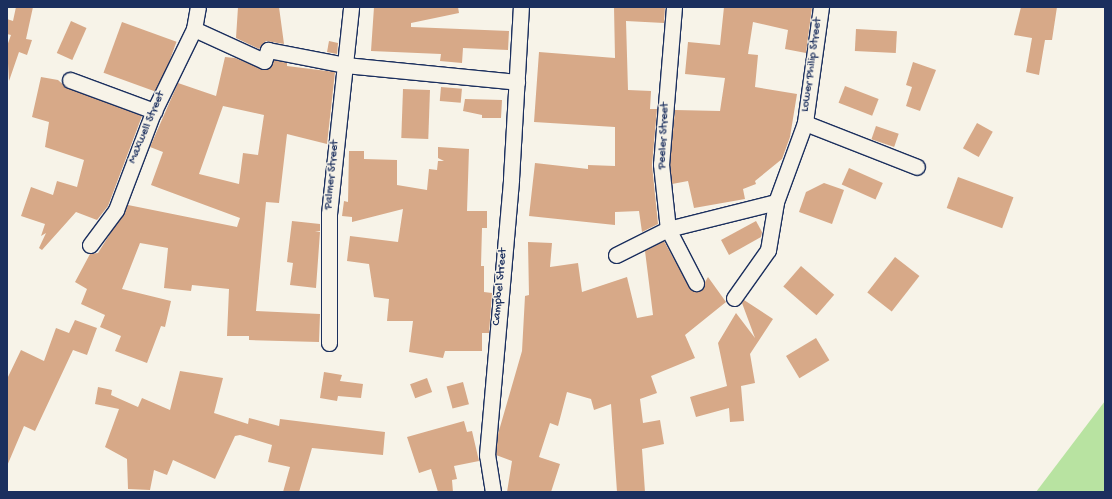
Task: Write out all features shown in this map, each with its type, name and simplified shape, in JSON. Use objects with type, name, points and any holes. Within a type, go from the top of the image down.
[{"type":"street","name":"Maxwell Street","points":[[90,244],[116,210],[154,111],[194,29],[198,7]]},
{"type":"street","name":"Palmer Street","points":[[329,343],[329,214],[351,7]]},
{"type":"street","name":"Campbel Street","points":[[493,492],[487,455],[511,179],[521,7]]},
{"type":"street","name":"Peeler Street","points":[[674,7],[661,164],[668,229],[696,283]]},
{"type":"street","name":"Lower Philip Street","points":[[821,7],[806,120],[917,167]]},
{"type":"street","points":[[194,29],[264,61],[268,50],[345,65],[516,82]]},
{"type":"street","points":[[70,80],[154,111]]},
{"type":"street","points":[[734,298],[768,250],[776,202],[806,120]]},
{"type":"street","points":[[616,255],[668,229],[776,202]]},
{"type":"green space","points":[[1105,401],[1105,492],[1036,492]]},
{"type":"building","points":[[16,7],[33,7],[26,39],[32,40],[27,55],[19,52],[9,81],[7,46],[11,35],[7,34],[7,19],[13,21]]},
{"type":"building","points":[[238,7],[279,7],[284,44],[266,41],[259,49],[236,38]]},
{"type":"building","points":[[374,7],[458,7],[459,13],[411,23],[411,27],[509,31],[508,50],[463,48],[462,63],[440,61],[441,54],[371,51]]},
{"type":"building","points":[[614,7],[665,7],[664,23],[626,21],[628,90],[651,91],[650,109],[657,109],[652,165],[658,224],[642,232],[639,211],[615,212],[615,225],[529,216],[535,163],[588,169],[588,165],[615,166],[615,127],[534,122],[539,52],[615,58]]},
{"type":"building","points":[[724,7],[812,7],[806,53],[785,49],[788,30],[753,22],[748,54],[758,55],[755,87],[797,94],[790,137],[782,159],[755,181],[756,184],[743,189],[745,199],[694,208],[688,181],[672,184],[670,164],[675,110],[720,111],[725,78],[685,74],[688,42],[720,45]]},
{"type":"building","points":[[1021,7],[1057,7],[1052,40],[1045,40],[1039,75],[1026,72],[1032,38],[1014,35]]},
{"type":"building","points":[[71,21],[87,28],[72,60],[57,53]]},
{"type":"building","points":[[122,22],[177,42],[158,93],[104,73]]},
{"type":"building","points":[[856,29],[897,31],[896,53],[855,51]]},
{"type":"building","points":[[329,41],[338,43],[337,54],[327,52]]},
{"type":"building","points":[[225,57],[235,58],[265,70],[274,60],[287,63],[287,66],[335,72],[327,144],[287,134],[279,203],[266,202],[256,311],[320,314],[319,342],[249,340],[249,336],[227,336],[229,289],[192,285],[191,291],[164,288],[168,248],[140,243],[122,289],[171,301],[165,327],[161,326],[147,363],[115,351],[121,336],[100,327],[105,315],[81,304],[87,289],[75,282],[90,254],[98,253],[128,205],[237,227],[240,218],[151,185],[163,152],[150,147],[178,83],[216,96]],"holes":[[[223,106],[264,115],[258,155],[243,153],[239,184],[199,174]]]},
{"type":"building","points":[[913,62],[936,70],[920,111],[906,106],[912,87],[906,85]]},
{"type":"building","points":[[41,77],[58,80],[67,88],[142,116],[108,206],[97,220],[76,212],[42,250],[39,248],[46,233],[41,236],[45,224],[21,216],[31,187],[53,195],[57,181],[77,187],[84,160],[45,147],[49,122],[32,117]]},
{"type":"building","points":[[845,86],[879,99],[872,116],[839,103]]},
{"type":"building","points":[[441,87],[462,89],[461,103],[440,101]]},
{"type":"building","points":[[403,89],[430,90],[428,139],[401,138]]},
{"type":"building","points":[[465,99],[502,100],[501,118],[482,118],[482,115],[463,111]]},
{"type":"building","points":[[977,123],[993,132],[979,157],[963,148]]},
{"type":"building","points":[[876,126],[899,134],[894,147],[871,139]]},
{"type":"building","points":[[438,147],[469,149],[467,211],[487,211],[487,228],[482,228],[481,266],[484,266],[484,292],[492,293],[489,333],[482,333],[482,351],[445,351],[443,358],[409,352],[413,321],[387,321],[389,299],[374,297],[369,264],[347,261],[350,236],[398,242],[403,209],[352,222],[352,217],[342,216],[344,201],[348,202],[349,151],[364,151],[364,159],[397,160],[397,185],[427,190],[429,169],[437,170],[438,161],[444,161],[438,158]]},
{"type":"building","points":[[849,168],[883,183],[875,199],[842,184]]},
{"type":"building","points":[[958,177],[1013,197],[1002,228],[947,208]]},
{"type":"building","points":[[824,183],[844,190],[832,224],[799,212],[806,192]]},
{"type":"building","points":[[292,221],[320,224],[320,231],[315,232],[320,232],[316,288],[290,285],[293,263],[287,262]]},
{"type":"building","points":[[756,221],[762,232],[761,237],[729,255],[721,240]]},
{"type":"building","points":[[664,241],[691,290],[700,291],[708,277],[726,302],[685,335],[695,358],[651,376],[657,393],[640,399],[643,423],[660,420],[664,444],[642,449],[645,492],[617,492],[611,404],[594,410],[591,399],[567,392],[558,426],[550,423],[539,457],[560,464],[551,492],[507,492],[512,461],[496,455],[498,434],[522,351],[525,296],[529,295],[528,242],[552,243],[550,267],[578,263],[582,292],[627,277],[637,318],[653,315],[645,251]]},
{"type":"building","points":[[895,257],[919,276],[892,312],[867,292]]},
{"type":"building","points":[[801,266],[834,295],[816,315],[783,286]]},
{"type":"building","points":[[744,300],[773,319],[750,354],[755,383],[741,386],[744,421],[730,422],[729,408],[696,417],[690,397],[727,386],[718,343],[736,313],[755,338],[742,303]]},
{"type":"building","points":[[75,320],[97,328],[87,355],[73,350],[35,431],[24,426],[7,466],[7,379],[21,350],[44,361],[56,328],[69,333]]},
{"type":"building","points":[[816,338],[829,360],[799,378],[786,356]]},
{"type":"building","points":[[180,371],[223,378],[214,413],[248,424],[249,418],[279,426],[280,419],[385,432],[383,455],[312,448],[299,492],[283,492],[290,467],[268,462],[272,445],[240,435],[235,436],[215,479],[173,460],[167,475],[154,470],[150,490],[128,489],[127,459],[105,447],[119,409],[95,404],[98,387],[112,390],[111,395],[138,407],[142,398],[170,410]]},
{"type":"building","points":[[324,372],[342,375],[340,381],[363,384],[361,398],[338,396],[337,401],[320,398]]},
{"type":"building","points":[[427,378],[432,392],[415,398],[410,384]]},
{"type":"building","points":[[463,382],[469,404],[453,409],[447,386]]},
{"type":"building","points":[[464,421],[467,432],[472,431],[479,461],[454,466],[457,479],[452,480],[453,492],[438,492],[431,469],[419,473],[407,437]]}]
